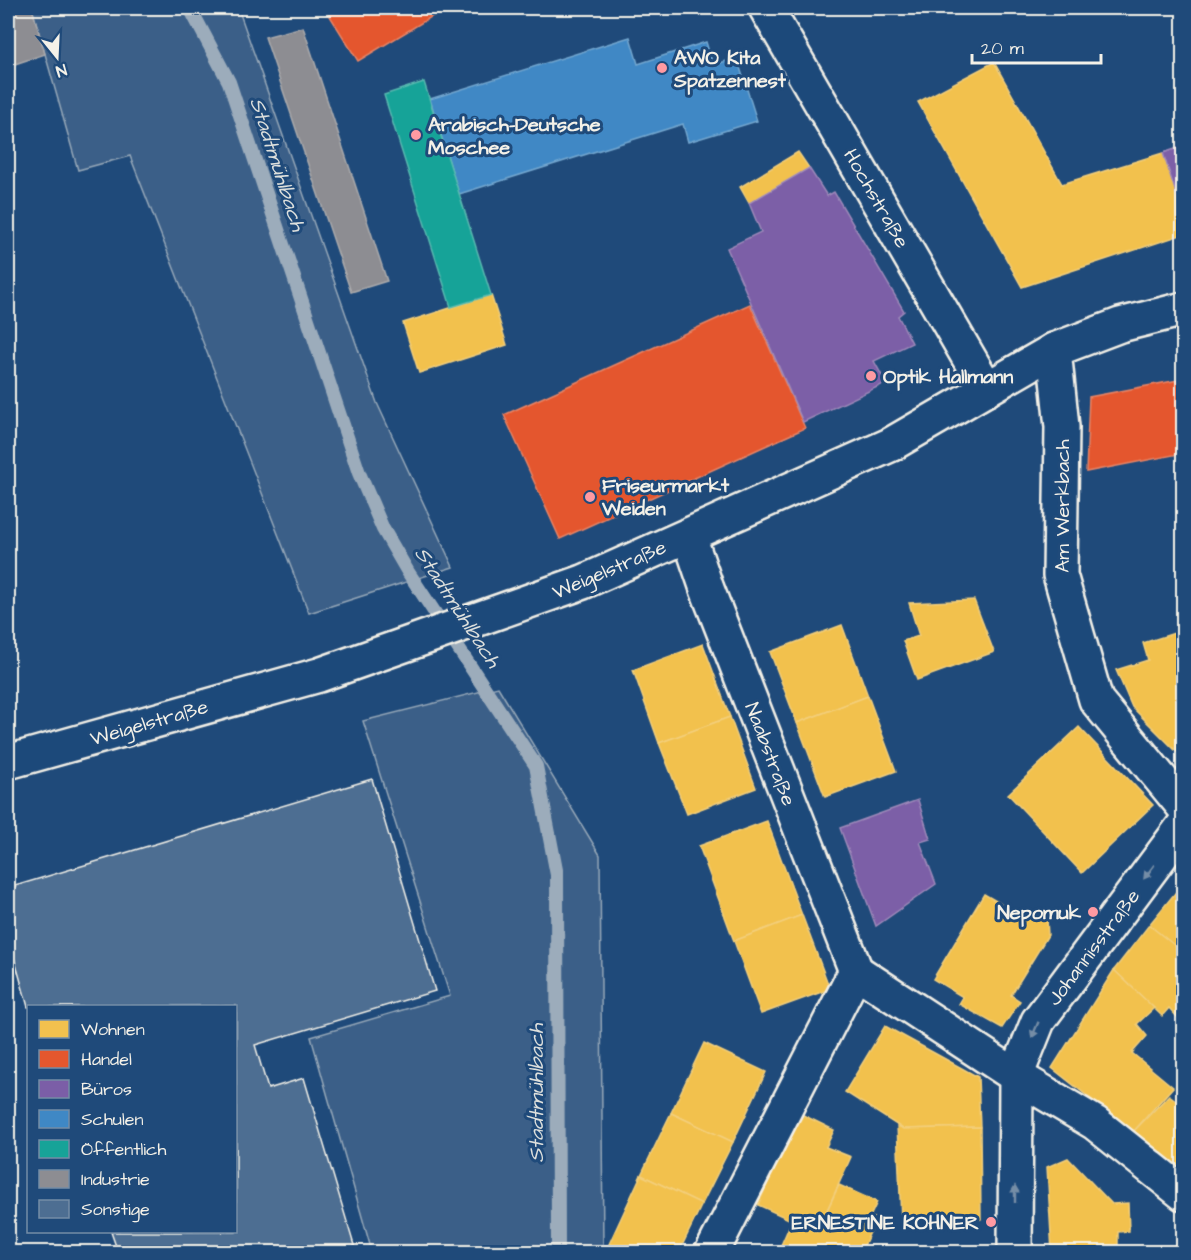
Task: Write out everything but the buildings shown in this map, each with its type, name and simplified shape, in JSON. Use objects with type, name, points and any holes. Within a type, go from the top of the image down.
[{"type":"street","name":"Hochstraße","points":[[766,8],[987,389]]},
{"type":"street","name":"Weigelstraße","points":[[8,762],[378,656],[583,582],[890,446],[1054,350],[1120,325],[1184,309]]},
{"type":"street","name":"Am Werkbach","points":[[1054,350],[1062,427],[1060,575],[1096,700],[1184,807]]},
{"type":"street","name":"Naabstraße","points":[[689,536],[711,600],[856,971]]},
{"type":"street","name":"Johannisstraße","points":[[1015,1252],[1016,1076],[1038,1021],[1184,825]]},
{"type":"street","points":[[712,1252],[856,971],[1016,1076],[1095,1123],[1184,1194]]},
{"type":"shaded area","points":[[32,8],[238,8],[377,403],[453,567],[309,613],[130,156],[78,170]]},
{"type":"shaded area","points":[[498,687],[600,855],[603,1252],[372,1252],[311,1037],[450,996],[363,721]]},
{"type":"waterway","name":"Stadtmühlbach","points":[[190,8],[229,82],[359,473],[383,529],[408,572],[536,766],[557,875],[558,1252]]},
{"type":"place","name":"AWO Kita Spatzennest","points":[[662,68]]},
{"type":"place","name":"Arabisch-Deutsche Moschee","points":[[416,135]]},
{"type":"place","name":"Optik Hallmann","points":[[871,376]]},
{"type":"place","name":"Friseurmarkt Weiden","points":[[590,497]]},
{"type":"place","name":"Nepomuk","points":[[1093,912]]},
{"type":"place","name":"ERNESTINE KOHNER","points":[[991,1222]]}]
